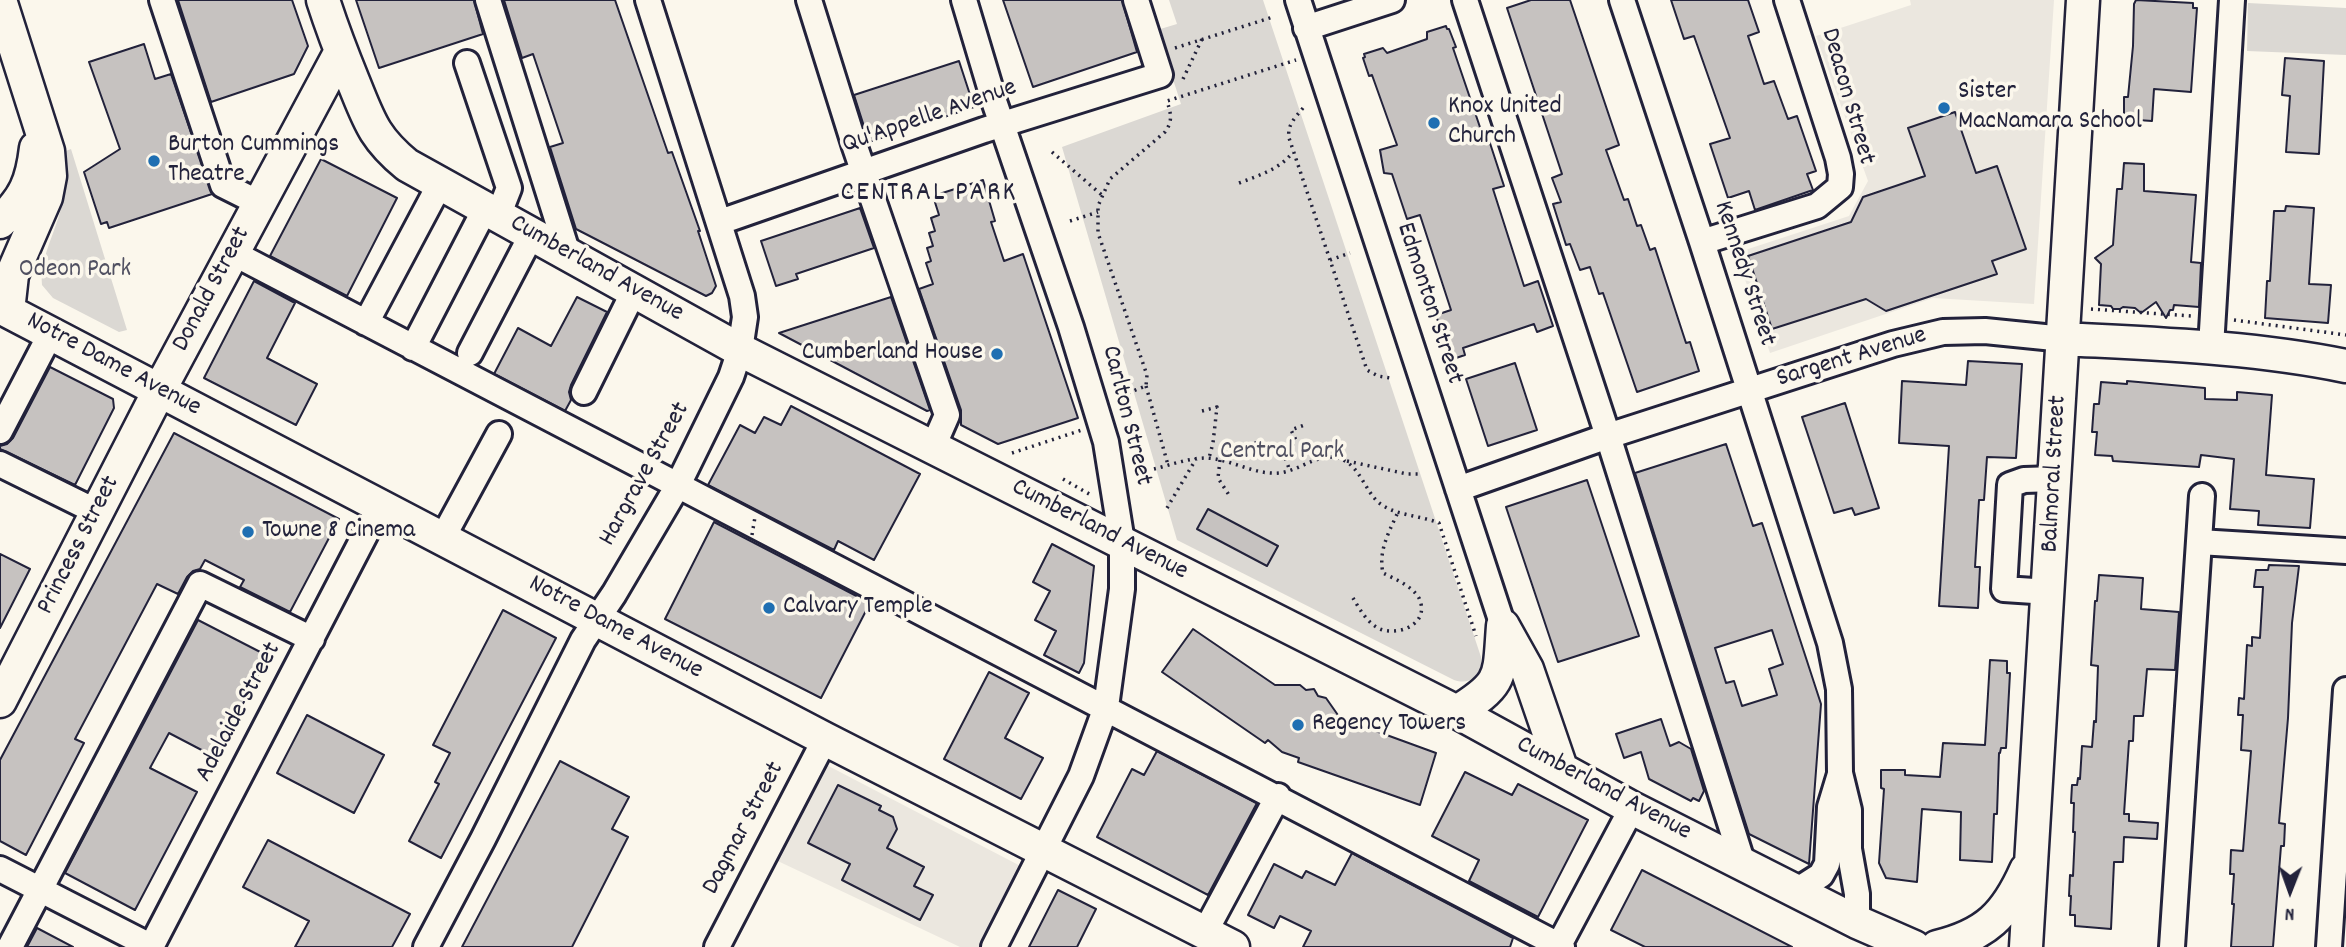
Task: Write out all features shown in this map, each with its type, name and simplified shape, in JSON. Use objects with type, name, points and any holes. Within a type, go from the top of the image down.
[{"type":"main road","points":[[0,0],[48,151],[50,176],[46,197],[12,275],[4,309]]},
{"type":"main road","points":[[323,0],[340,53]]},
{"type":"main road","name":"Balmoral Street","points":[[2026,947],[2083,0]]},
{"type":"main road","name":"Donald Street","points":[[159,391],[340,53]]},
{"type":"main road","name":"Cumberland Avenue","points":[[340,53],[375,133],[390,151],[407,165],[440,184],[740,349],[1457,712],[1632,808],[1857,922],[1914,947]]},
{"type":"main road","points":[[0,222],[15,207],[33,176],[39,125]]},
{"type":"main road","name":"Notre Dame Avenue","points":[[4,309],[825,739],[1233,947]]},
{"type":"main road","name":"Sargent Avenue","points":[[2064,339],[2211,347],[2346,366]]},
{"type":"main road","name":"Princess Street","points":[[0,701],[159,391]]},
{"type":"main road","points":[[1457,712],[1480,698],[1497,680],[1502,664],[1503,626]]},
{"type":"main road","points":[[1503,626],[1527,669],[1561,768]]},
{"type":"main road","points":[[1937,947],[1973,935],[1995,920],[2015,894],[2032,856]]},
{"type":"street","points":[[162,0],[223,185],[259,203]]},
{"type":"street","points":[[488,0],[568,254]]},
{"type":"street","name":"Hargrave Street","points":[[426,947],[583,640],[677,487],[731,377],[740,349],[745,317],[742,296],[648,0]]},
{"type":"street","points":[[808,0],[947,415],[933,447]]},
{"type":"street","name":"Carlton Street","points":[[964,0],[1106,442],[1122,542],[1122,589],[1106,707],[1081,776],[1044,849],[1001,945]]},
{"type":"street","points":[[1136,0],[1157,65]]},
{"type":"street","name":"Edmonton Street","points":[[1298,0],[1503,626]]},
{"type":"street","points":[[1307,28],[1392,0]]},
{"type":"street","points":[[1465,0],[1608,436],[1743,864]]},
{"type":"street","name":"Kennedy Street","points":[[1622,0],[1830,643],[1840,705],[1840,773],[1849,810],[1849,849],[1857,894],[1857,922]]},
{"type":"street","name":"Deacon Street","points":[[1702,242],[1817,206],[1840,187],[1842,174],[1838,158],[1787,0]]},
{"type":"street","points":[[2211,347],[2232,0]]},
{"type":"street","points":[[413,348],[492,212],[509,188],[467,63]]},
{"type":"street","name":"Qu'Appelle Avenue","points":[[720,222],[1002,125],[1157,65]]},
{"type":"street","points":[[366,323],[440,184]]},
{"type":"street","points":[[470,353],[531,234]]},
{"type":"street","points":[[233,253],[677,487],[1278,796],[1560,946],[1632,808]]},
{"type":"street","points":[[583,392],[634,291]]},
{"type":"street","name":"Sargent Avenue","points":[[1458,489],[1608,436],[1894,344],[1943,332],[1986,331],[2064,339]]},
{"type":"street","points":[[0,431],[51,333]]},
{"type":"street","points":[[442,539],[499,434]]},
{"type":"street","points":[[0,464],[97,512]]},
{"type":"street","points":[[2049,592],[2004,589],[2009,498],[2010,485],[2024,480],[2056,478]]},
{"type":"street","points":[[2172,947],[2203,496]]},
{"type":"street","name":"Adelaide Street","points":[[151,947],[380,506]]},
{"type":"street","points":[[2199,542],[2346,551]]},
{"type":"street","points":[[10,947],[200,584],[312,639]]},
{"type":"street","points":[[2329,947],[2346,690]]},
{"type":"street","name":"Dagmar Street","points":[[717,947],[825,739]]},
{"type":"street","name":"Kennedy Street","points":[[1796,891],[1821,875],[1827,864],[1830,807],[1840,773]]},
{"type":"street","points":[[1205,932],[1278,796]]},
{"type":"street","points":[[0,869],[151,947]]},
{"type":"path","points":[[1157,65],[1202,40],[1273,17]]},
{"type":"path","points":[[1173,99],[1202,40]]},
{"type":"path","points":[[1168,466],[1146,386],[1147,375],[1098,233],[1098,212],[1102,196],[1110,179],[1170,125],[1167,101],[1298,59]]},
{"type":"path","points":[[1303,108],[1291,122],[1288,131],[1293,152],[1367,370],[1390,378]]},
{"type":"path","points":[[1052,152],[1102,196]]},
{"type":"path","points":[[1239,183],[1271,170],[1286,161],[1293,152]]},
{"type":"path","points":[[1070,221],[1098,212]]},
{"type":"path","points":[[1330,260],[1350,253]]},
{"type":"path","points":[[1128,393],[1146,386]]},
{"type":"path","points":[[1202,411],[1217,407],[1209,458]]},
{"type":"path","points":[[1248,446],[1261,441],[1266,453],[1274,455],[1283,452],[1291,448],[1296,440],[1291,430],[1307,424]]},
{"type":"path","points":[[1012,453],[1084,430]]},
{"type":"path","points":[[1283,452],[1290,471]]},
{"type":"path","points":[[1154,469],[1209,458],[1269,473],[1290,471],[1322,457],[1335,457],[1407,474],[1421,474]]},
{"type":"path","points":[[1167,508],[1196,459]]},
{"type":"path","points":[[1220,460],[1218,478],[1229,495]]},
{"type":"path","points":[[1347,461],[1378,502],[1398,512],[1439,523],[1480,648]]},
{"type":"path","points":[[1063,479],[1093,496]]},
{"type":"path","points":[[1353,598],[1362,612],[1382,629],[1395,631],[1418,622],[1422,612],[1419,598],[1409,587],[1383,573],[1381,565],[1381,554],[1398,512]]},
{"type":"path","points":[[752,535],[755,517]]},
{"type":"shaded area","name":"Sister MacNamara School","points":[[1910,0],[2054,0],[2034,304],[1933,298],[1770,353],[1736,253],[1849,216],[1868,181],[1816,36],[1911,5]]},
{"type":"shaded area","points":[[815,759],[1032,872],[994,947],[960,947],[765,855]]},
{"type":"green space","name":"Central Park","points":[[1169,0],[1263,0],[1481,657],[1481,670],[1469,680],[1454,680],[1177,540],[1062,147],[1181,104],[1157,30],[1177,24]]},
{"type":"green space","points":[[2248,3],[2346,8],[2346,55],[2247,51]]},
{"type":"green space","name":"Odeon Park","points":[[71,149],[127,330],[119,332],[53,298],[42,285],[46,255],[62,201],[63,152]]},
{"type":"building","points":[[178,0],[292,0],[308,46],[294,74],[211,102]]},
{"type":"building","points":[[356,0],[474,0],[483,34],[379,68]]},
{"type":"building","points":[[504,0],[615,0],[668,153],[672,152],[700,231],[716,286],[712,293],[706,296],[576,229],[550,147],[563,143],[533,54],[522,58]]},
{"type":"building","points":[[1003,0],[1122,0],[1137,52],[1033,87]]},
{"type":"building","points":[[1531,0],[1570,0],[1619,145],[1606,150],[1624,200],[1628,199],[1637,226],[1641,225],[1650,250],[1655,248],[1686,343],[1690,342],[1699,371],[1637,392],[1603,293],[1599,294],[1590,267],[1580,270],[1570,244],[1566,245],[1553,204],[1561,202],[1552,178],[1562,174],[1507,8]]},
{"type":"building","points":[[1671,0],[1748,0],[1759,32],[1748,36],[1764,84],[1774,81],[1788,119],[1797,116],[1816,171],[1807,174],[1813,190],[1755,210],[1749,191],[1728,198],[1710,144],[1730,138],[1694,36],[1684,39]]},
{"type":"building","points":[[2136,0],[2193,3],[2193,8],[2197,8],[2191,92],[2154,89],[2152,121],[2124,119],[2124,97],[2128,97]]},
{"type":"building","points":[[1446,26],[1456,47],[1453,48],[1483,136],[1487,134],[1504,186],[1493,189],[1524,286],[1538,281],[1553,326],[1537,332],[1534,324],[1463,348],[1465,355],[1450,360],[1436,315],[1451,310],[1420,215],[1407,219],[1392,174],[1384,173],[1380,150],[1397,145],[1372,75],[1369,76],[1363,58],[1364,54],[1383,48],[1387,53],[1427,39],[1427,32]]},
{"type":"building","name":"Burton Cummings Theatre","points":[[144,44],[155,79],[171,74],[212,194],[109,228],[107,222],[101,224],[84,172],[120,149],[89,62]]},
{"type":"building","points":[[2285,58],[2324,61],[2319,154],[2286,152],[2290,96],[2282,95]]},
{"type":"building","points":[[959,61],[974,107],[869,142],[854,95]]},
{"type":"building","points":[[1955,112],[1976,173],[1997,166],[2026,249],[1992,261],[1997,274],[1886,311],[1866,299],[1772,329],[1748,256],[1851,222],[1863,197],[1925,176],[1908,128]]},
{"type":"building","points":[[321,159],[397,198],[347,296],[270,256]]},
{"type":"building","points":[[2124,163],[2144,164],[2144,191],[2196,195],[2191,262],[2201,263],[2199,307],[2174,305],[2166,318],[2156,302],[2141,313],[2135,308],[2113,309],[2111,306],[2099,305],[2101,264],[2095,258],[2113,245],[2117,189],[2122,189]]},
{"type":"building","name":"Cumberland House","points":[[983,180],[995,221],[991,222],[1004,261],[1023,254],[1078,418],[998,444],[961,425],[961,410],[919,289],[933,284],[926,263],[931,261],[927,248],[933,246],[929,233],[935,231],[931,218],[939,215],[933,196]]},
{"type":"building","points":[[2286,206],[2314,208],[2309,284],[2331,285],[2328,323],[2265,318],[2274,211],[2285,211]]},
{"type":"building","points":[[860,208],[874,248],[796,274],[798,279],[776,286],[761,241]]},
{"type":"building","points":[[254,281],[295,303],[267,358],[317,384],[296,425],[204,378]]},
{"type":"building","points":[[577,297],[607,312],[571,385],[571,400],[565,411],[494,374],[518,328],[551,346]]},
{"type":"building","points":[[891,297],[930,410],[927,411],[779,333]]},
{"type":"building","points":[[1968,361],[2022,364],[2016,458],[1987,457],[1984,500],[1979,500],[1975,567],[1980,567],[1978,608],[1939,606],[1949,446],[1899,443],[1902,381],[1966,385]]},
{"type":"building","points":[[1515,363],[1537,430],[1488,446],[1466,379]]},
{"type":"building","points":[[50,367],[113,399],[114,408],[75,485],[0,449],[0,446],[13,438]]},
{"type":"building","points":[[2127,381],[2205,388],[2205,399],[2237,400],[2237,392],[2272,395],[2266,475],[2314,479],[2310,528],[2258,525],[2259,511],[2230,509],[2234,459],[2201,455],[2199,467],[2113,461],[2112,456],[2095,455],[2097,432],[2092,432],[2094,404],[2099,404],[2101,382],[2127,384]]},
{"type":"building","points":[[1845,403],[1879,508],[1855,515],[1852,508],[1834,513],[1802,417]]},
{"type":"building","name":"Calvary Temple","points":[[791,406],[920,474],[874,560],[838,541],[834,550],[708,485],[740,425],[755,433],[764,417],[781,425]]},
{"type":"building","points":[[174,433],[339,519],[290,612],[240,587],[244,580],[205,560],[200,569],[187,577],[178,594],[157,584],[75,739],[84,743],[26,855],[0,841],[0,760]]},
{"type":"building","points":[[1726,444],[1753,526],[1762,523],[1821,704],[1809,864],[1749,834],[1635,473]],"holes":[[[1772,630],[1783,664],[1769,669],[1777,695],[1742,706],[1734,681],[1726,683],[1715,648]]]},
{"type":"building","points":[[1587,480],[1639,636],[1558,662],[1506,507]]},
{"type":"building","points":[[1208,509],[1278,546],[1267,566],[1197,529]]},
{"type":"building","name":"Calvary Temple","points":[[714,522],[870,603],[821,698],[665,619]]},
{"type":"building","points":[[1052,544],[1094,566],[1084,663],[1079,673],[1044,655],[1056,631],[1035,620],[1050,591],[1033,582]]},
{"type":"building","points":[[0,554],[30,569],[0,628]]},
{"type":"building","points":[[2269,565],[2299,566],[2292,623],[2288,718],[2279,823],[2285,824],[2284,846],[2281,846],[2273,947],[2231,947],[2234,874],[2230,874],[2231,850],[2243,851],[2251,751],[2241,750],[2243,715],[2238,715],[2239,698],[2244,699],[2247,645],[2252,646],[2252,637],[2260,638],[2263,587],[2254,587],[2256,570],[2268,570]]},
{"type":"building","points":[[2099,575],[2143,578],[2141,609],[2179,612],[2175,670],[2147,669],[2143,716],[2134,716],[2133,741],[2129,741],[2124,814],[2129,814],[2129,821],[2158,823],[2157,839],[2124,837],[2123,862],[2114,862],[2111,929],[2075,926],[2075,915],[2070,915],[2069,896],[2070,875],[2073,876],[2075,832],[2074,803],[2071,803],[2072,785],[2077,785],[2078,778],[2080,779],[2082,746],[2092,747],[2094,721],[2096,722],[2098,666],[2091,665]]},
{"type":"building","points":[[503,610],[556,638],[441,858],[409,841],[439,784],[435,782],[450,753],[433,745]]},
{"type":"building","points":[[198,620],[268,656],[215,757],[169,733],[150,768],[197,792],[135,910],[65,873]]},
{"type":"building","name":"Regency Towers","points":[[1193,629],[1275,685],[1300,685],[1306,690],[1314,689],[1318,696],[1326,698],[1340,718],[1436,753],[1420,805],[1298,762],[1299,758],[1282,752],[1268,740],[1265,743],[1162,672]]},
{"type":"building","points":[[1990,660],[2007,661],[2007,673],[2010,673],[2006,748],[2001,748],[1999,753],[1992,862],[1960,860],[1961,812],[1922,809],[1917,882],[1886,878],[1879,863],[1884,789],[1881,788],[1881,770],[1905,770],[1905,775],[1940,777],[1943,743],[1985,745]]},
{"type":"building","points":[[989,672],[1029,693],[1005,738],[1043,758],[1021,799],[944,759]]},
{"type":"building","points":[[307,715],[384,755],[354,813],[277,773]]},
{"type":"building","points":[[1661,719],[1670,746],[1679,742],[1691,749],[1704,791],[1699,801],[1693,798],[1691,801],[1649,779],[1641,752],[1624,758],[1616,734]]},
{"type":"building","points":[[1157,751],[1257,803],[1208,895],[1097,837],[1132,769],[1144,775]]},
{"type":"building","points":[[560,761],[629,797],[612,829],[628,837],[572,947],[462,947]]},
{"type":"building","points":[[1465,772],[1512,795],[1518,784],[1588,820],[1538,917],[1469,881],[1479,860],[1432,836]]},
{"type":"building","points":[[838,785],[881,806],[879,810],[893,817],[897,829],[887,848],[924,867],[914,886],[933,895],[920,920],[842,880],[850,864],[808,843]]},
{"type":"building","points":[[268,840],[410,914],[392,947],[295,947],[309,921],[243,887]]},
{"type":"building","points":[[1352,853],[1513,938],[1510,947],[1303,947],[1311,931],[1280,916],[1274,928],[1248,915],[1274,864],[1302,878],[1306,871],[1335,885]]},
{"type":"building","points":[[1642,870],[1792,947],[1645,947],[1611,930]]},
{"type":"building","points":[[1058,890],[1096,909],[1077,947],[1029,947]]},
{"type":"building","points":[[37,928],[73,947],[27,947]]},
{"type":"place","name":"Sister MacNamara School","points":[[1944,108]]},
{"type":"place","name":"Knox United Church","points":[[1434,123]]},
{"type":"place","name":"Burton Cummings Theatre","points":[[154,161]]},
{"type":"place","name":"Cumberland House","points":[[997,354]]},
{"type":"place","name":"Towne 8 Cinema","points":[[248,532]]},
{"type":"place","name":"Calvary Temple","points":[[769,608]]},
{"type":"place","name":"Regency Towers","points":[[1298,725]]},
{"type":"district","name":"CENTRAL PARK","points":[[929,195]]}]
